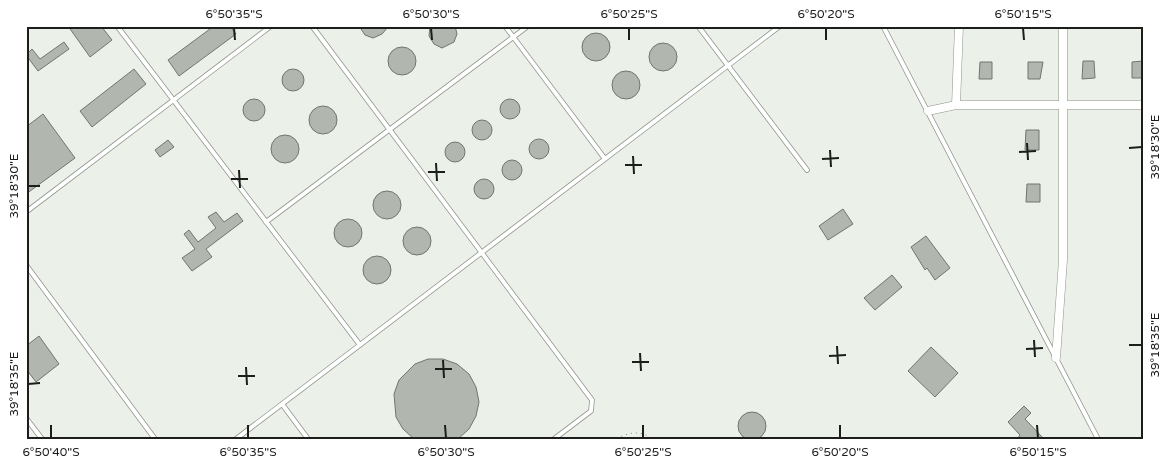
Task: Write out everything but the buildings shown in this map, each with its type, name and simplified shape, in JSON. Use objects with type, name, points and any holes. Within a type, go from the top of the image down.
[{"type":"street","points":[[956,105],[959,26]]},
{"type":"street","points":[[1056,358],[1064,260],[1064,26]]},
{"type":"street","points":[[928,110],[956,105],[1143,105]]},
{"type":"lane","points":[[117,26],[360,345]]},
{"type":"lane","points":[[26,212],[271,26]]},
{"type":"lane","points":[[312,26],[592,400],[591,410],[554,439]]},
{"type":"lane","points":[[505,26],[605,159]]},
{"type":"lane","points":[[266,222],[528,26]]},
{"type":"lane","points":[[698,26],[807,170]]},
{"type":"lane","points":[[236,439],[780,26]]},
{"type":"lane","points":[[883,26],[1098,439]]},
{"type":"lane","points":[[26,264],[155,439]]},
{"type":"lane","points":[[282,404],[308,439]]},
{"type":"lane","points":[[26,418],[42,439]]},
{"type":"path","points":[[617,439],[636,433],[648,434],[652,439]]}]
